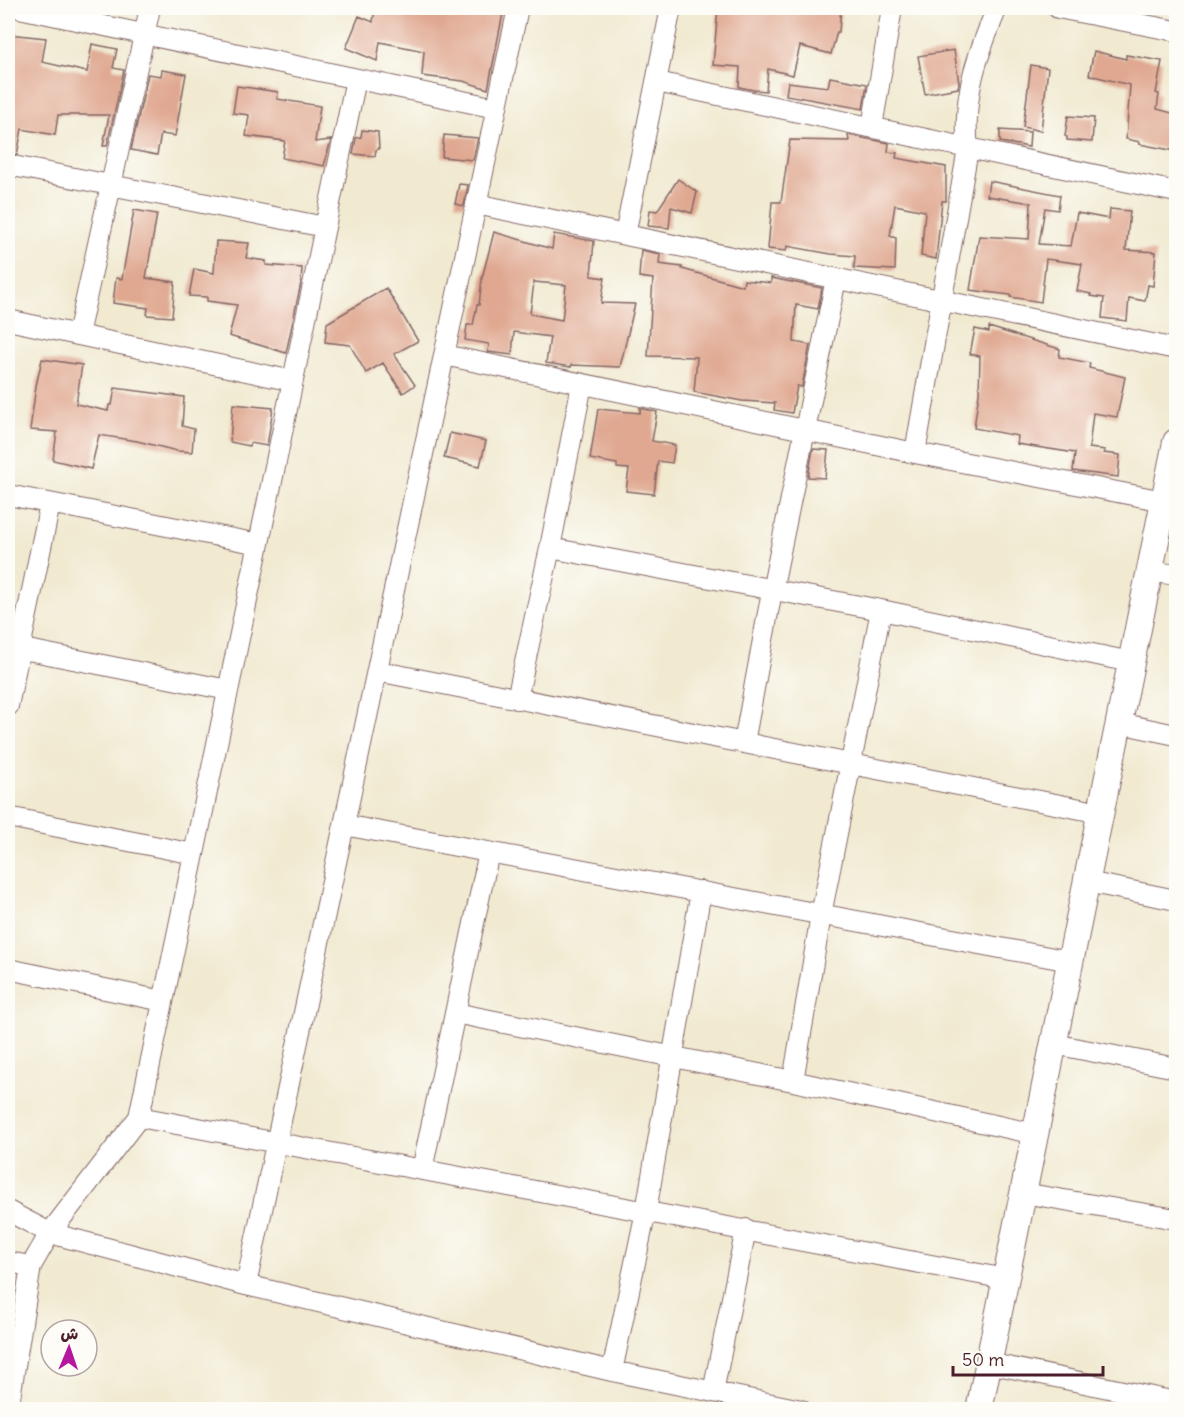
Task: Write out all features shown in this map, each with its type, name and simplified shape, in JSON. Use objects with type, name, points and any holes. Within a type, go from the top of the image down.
[{"type":"street","points":[[78,335],[150,8]]},
{"type":"street","points":[[246,1285],[518,8]]},
{"type":"street","points":[[625,235],[671,8]]},
{"type":"street","points":[[872,127],[892,8]]},
{"type":"street","points":[[915,453],[968,149],[966,110],[972,74],[997,8]]},
{"type":"street","points":[[1058,8],[1176,32]]},
{"type":"street","points":[[32,9],[496,108]]},
{"type":"street","points":[[8,1410],[31,1266],[50,1233],[139,1117],[356,78]]},
{"type":"street","points":[[657,82],[1176,192]]},
{"type":"street","points":[[8,170],[111,186],[325,227]]},
{"type":"street","points":[[476,204],[1176,349]]},
{"type":"street","points":[[744,743],[772,591],[836,279]]},
{"type":"street","points":[[8,320],[293,381]]},
{"type":"street","points":[[444,355],[915,453],[1164,501]]},
{"type":"street","points":[[518,699],[582,384]]},
{"type":"street","points":[[979,1410],[1176,442]]},
{"type":"street","points":[[8,495],[259,544]]},
{"type":"street","points":[[8,706],[14,648],[50,504]]},
{"type":"street","points":[[550,548],[882,610],[1131,662]]},
{"type":"street","points":[[1150,571],[1176,575]]},
{"type":"street","points":[[793,1081],[821,915],[882,610]]},
{"type":"street","points":[[14,648],[228,690]]},
{"type":"street","points":[[377,671],[1101,813]]},
{"type":"street","points":[[1119,723],[1176,735]]},
{"type":"street","points":[[8,817],[194,854]]},
{"type":"street","points":[[344,825],[1070,962]]},
{"type":"street","points":[[422,1170],[489,852]]},
{"type":"street","points":[[1087,882],[1176,900]]},
{"type":"street","points":[[612,1371],[646,1211],[701,891]]},
{"type":"street","points":[[8,969],[163,1001]]},
{"type":"street","points":[[455,1013],[793,1081],[1035,1134]]},
{"type":"street","points":[[1054,1044],[1176,1068]]},
{"type":"street","points":[[139,1117],[1006,1279]]},
{"type":"street","points":[[1023,1193],[1176,1219]]},
{"type":"street","points":[[8,1211],[50,1233],[246,1285],[612,1371],[801,1410]]},
{"type":"street","points":[[713,1392],[746,1230]]},
{"type":"street","points":[[8,1262],[31,1266]]},
{"type":"street","points":[[988,1363],[1176,1402]]},
{"type":"building","points":[[375,8],[418,11],[419,8],[504,8],[488,89],[463,81],[422,76],[424,51],[380,42],[377,61],[346,48],[359,16],[373,22]]},
{"type":"building","points":[[718,8],[768,8],[784,11],[785,8],[841,8],[839,32],[837,32],[831,54],[800,46],[793,75],[768,69],[766,91],[754,90],[739,87],[740,67],[713,65]]},
{"type":"building","points":[[8,34],[46,38],[42,62],[87,72],[92,44],[117,49],[113,68],[124,70],[107,146],[103,146],[109,115],[58,115],[55,135],[22,129],[17,155],[8,153]]},
{"type":"building","points":[[954,50],[958,88],[925,94],[918,56]]},
{"type":"building","points":[[1094,51],[1126,59],[1126,55],[1162,61],[1156,93],[1159,94],[1157,109],[1176,114],[1176,151],[1139,144],[1140,142],[1126,139],[1130,85],[1089,75]]},
{"type":"building","points":[[1031,65],[1048,68],[1041,131],[1023,127]]},
{"type":"building","points":[[162,70],[186,74],[175,136],[161,134],[157,155],[131,150],[148,74],[161,76]]},
{"type":"building","points":[[830,77],[867,84],[863,109],[786,95],[788,82],[828,87]]},
{"type":"building","points":[[237,86],[278,92],[277,99],[320,106],[315,142],[331,140],[324,166],[282,158],[285,141],[246,136],[249,115],[233,113]]},
{"type":"building","points":[[1068,116],[1094,118],[1092,142],[1067,140],[1065,136]]},
{"type":"building","points":[[362,130],[378,132],[379,149],[376,150],[375,156],[353,154],[356,138],[361,137]]},
{"type":"building","points":[[1000,130],[1030,132],[1029,147],[1000,142]]},
{"type":"building","points":[[444,135],[478,138],[473,160],[442,157]]},
{"type":"building","points":[[848,135],[889,143],[888,152],[897,153],[896,158],[946,167],[946,201],[942,201],[936,259],[921,256],[925,211],[895,205],[890,236],[896,238],[895,270],[854,268],[855,256],[787,246],[786,251],[768,249],[772,202],[781,202],[790,140],[849,141]]},
{"type":"building","points":[[678,179],[697,192],[692,213],[671,207],[669,228],[648,226],[650,210],[657,211]]},
{"type":"building","points":[[989,181],[1060,195],[1058,210],[1045,208],[1039,244],[1071,246],[1077,213],[1109,219],[1110,209],[1130,211],[1126,250],[1156,252],[1153,286],[1148,285],[1145,301],[1129,298],[1127,321],[1102,318],[1104,298],[1077,291],[1082,264],[1046,259],[1041,302],[1010,297],[1011,295],[970,290],[979,236],[1029,239],[1031,203],[987,196]]},
{"type":"building","points":[[459,184],[468,185],[464,206],[455,204]]},
{"type":"building","points":[[134,210],[157,214],[146,278],[175,282],[172,317],[147,315],[148,308],[113,303],[116,278],[122,279]]},
{"type":"building","points":[[494,232],[552,249],[554,234],[594,241],[591,276],[605,278],[601,303],[635,304],[620,367],[571,365],[571,367],[546,363],[550,337],[514,332],[512,355],[488,352],[489,344],[465,340],[467,325],[473,325],[477,305],[479,305],[482,278]],"holes":[[[534,282],[566,285],[562,320],[530,314]]]},
{"type":"building","points":[[216,241],[249,243],[246,258],[266,261],[266,265],[302,268],[286,353],[229,336],[237,305],[207,301],[207,297],[189,296],[194,269],[214,273]]},
{"type":"building","points":[[641,250],[660,254],[659,264],[682,267],[682,269],[743,286],[744,280],[771,283],[771,278],[822,288],[818,309],[796,305],[794,342],[810,345],[802,387],[797,386],[792,413],[774,410],[775,403],[742,401],[694,392],[697,357],[648,356],[653,279],[639,277]]},
{"type":"building","points":[[386,288],[418,341],[394,354],[415,385],[403,393],[383,363],[366,373],[350,345],[325,342],[327,323]]},
{"type":"building","points":[[989,327],[1060,349],[1059,357],[1090,363],[1089,368],[1125,377],[1117,417],[1093,413],[1089,448],[1120,455],[1118,477],[1073,471],[1075,453],[1017,444],[1018,436],[974,428],[979,393],[980,356],[970,354],[975,329],[989,332]]},
{"type":"building","points":[[42,359],[82,365],[76,404],[108,411],[109,405],[112,405],[115,388],[184,397],[182,426],[194,429],[192,452],[99,435],[91,469],[53,460],[57,432],[30,430]]},
{"type":"building","points":[[233,404],[273,408],[267,446],[250,443],[249,446],[230,442]]},
{"type":"building","points":[[640,408],[657,412],[652,441],[675,445],[672,463],[658,461],[654,494],[626,491],[629,469],[617,468],[617,464],[590,459],[598,409],[640,413]]},
{"type":"building","points":[[450,433],[486,441],[480,466],[444,458]]},
{"type":"building","points":[[813,449],[828,450],[825,478],[808,477]]}]
